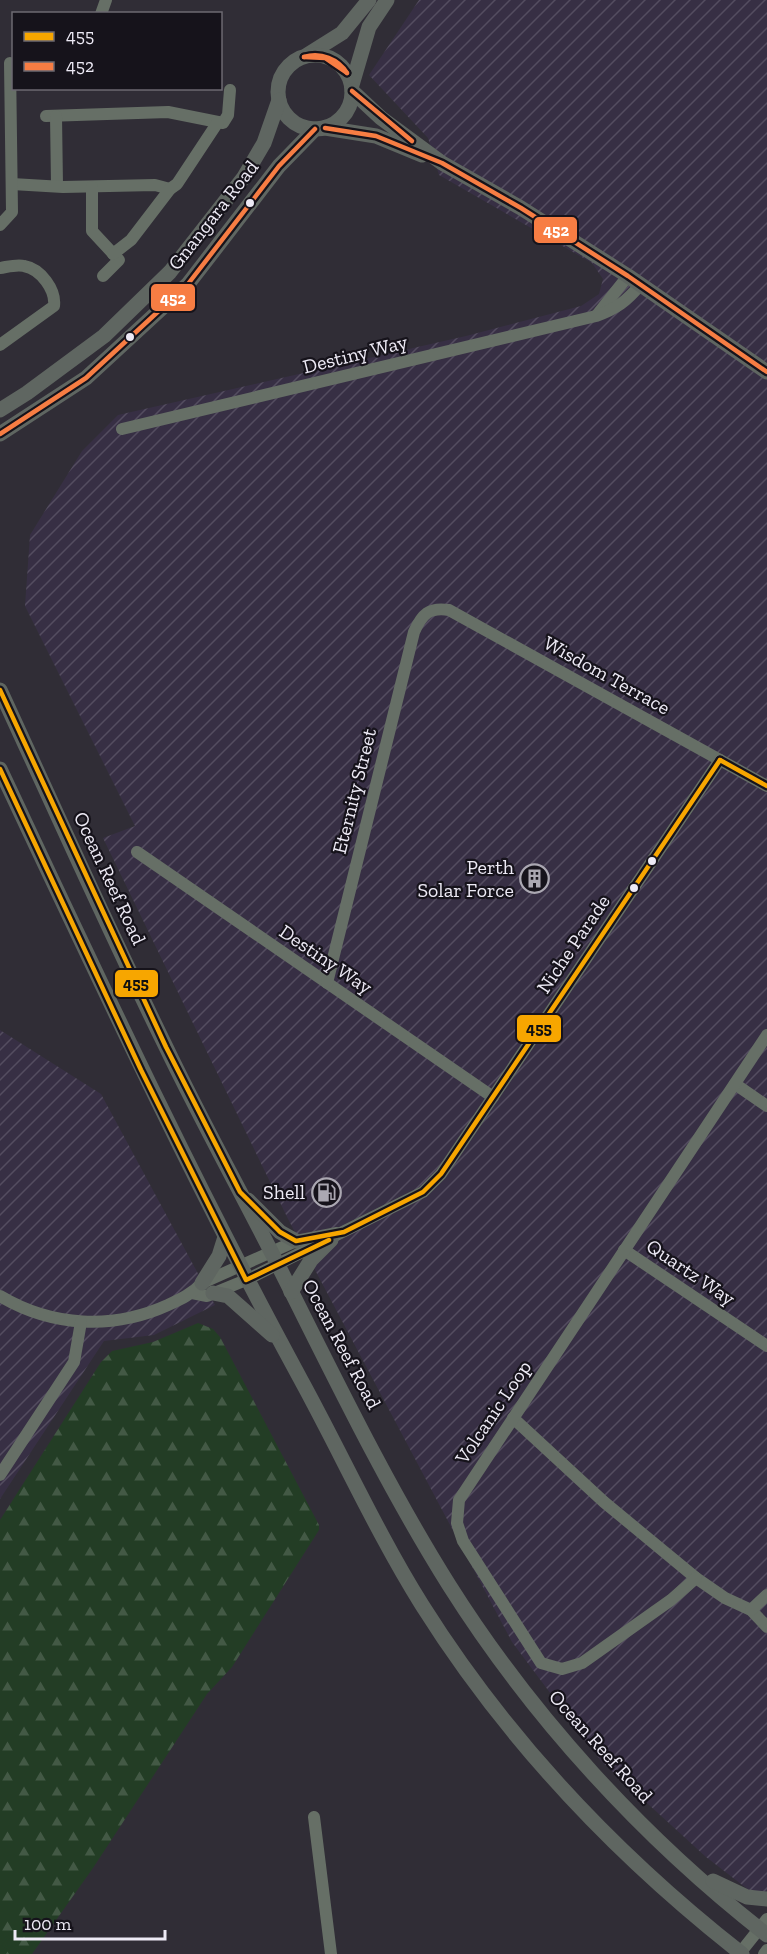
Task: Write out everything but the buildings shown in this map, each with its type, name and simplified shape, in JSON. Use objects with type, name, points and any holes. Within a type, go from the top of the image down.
[{"type":"main road","points":[[369,0],[342,33],[307,55],[296,59],[281,77],[279,100],[288,117],[305,127],[376,136],[442,163]]},
{"type":"main road","points":[[320,128],[342,118],[348,110],[369,27],[387,0]]},
{"type":"main road","points":[[307,55],[319,55],[340,64],[352,88],[381,118],[442,163],[521,208],[634,281],[767,372]]},
{"type":"main road","name":"Gnangara Road","points":[[0,408],[27,393],[104,336],[170,272],[244,177],[264,143],[279,100]]},
{"type":"main road","name":"Gnangara Road","points":[[0,434],[86,378],[188,284],[279,166],[320,128]]},
{"type":"main road","name":"Ocean Reef Road","points":[[0,690],[156,1027],[291,1292],[410,1518],[465,1609],[506,1668],[575,1755],[684,1864],[764,1927]]},
{"type":"main road","points":[[0,769],[141,1070],[243,1273],[375,1523],[423,1606],[494,1707],[555,1782],[643,1870],[741,1953]]},
{"type":"main road","points":[[240,1192],[280,1232],[296,1241]]},
{"type":"main road","points":[[291,1292],[311,1260],[337,1236]]},
{"type":"main road","points":[[225,1237],[203,1290],[222,1294],[234,1300],[281,1343]]},
{"type":"main road","points":[[684,1864],[727,1889],[747,1897],[767,1899]]},
{"type":"street","points":[[0,225],[12,212],[8,63]]},
{"type":"street","points":[[57,185],[51,116],[168,112],[223,123],[227,118],[230,90]]},
{"type":"street","points":[[112,254],[131,240],[170,189],[177,184],[218,122]]},
{"type":"street","points":[[12,184],[92,187],[155,185],[170,189]]},
{"type":"street","points":[[92,187],[92,231],[119,260],[103,276]]},
{"type":"street","points":[[0,268],[24,266],[34,270],[52,290],[55,297],[54,306],[0,345]]},
{"type":"street","name":"Destiny Way","points":[[122,429],[596,316],[634,281]]},
{"type":"street","name":"Wisdom Terrace","points":[[426,612],[436,608],[449,610],[767,786]]},
{"type":"street","name":"Eternity Street","points":[[327,983],[414,632],[426,612]]},
{"type":"street","name":"Niche Parade","points":[[0,1296],[44,1317],[81,1322],[108,1323],[146,1315],[274,1258],[337,1236],[423,1192],[441,1174],[720,760]]},
{"type":"street","name":"Destiny Way","points":[[137,852],[493,1097]]},
{"type":"street","name":"Volcanic Loop","points":[[696,1578],[671,1600],[582,1663],[562,1669],[541,1663],[463,1541],[457,1523],[459,1500],[767,1035]]},
{"type":"street","points":[[735,1084],[767,1106]]},
{"type":"street","name":"Niche Parade","points":[[274,1258],[296,1241],[337,1236]]},
{"type":"street","name":"Quartz Way","points":[[624,1250],[767,1346]]},
{"type":"street","points":[[0,1475],[74,1362],[81,1322]]},
{"type":"street","points":[[513,1418],[576,1479],[696,1578],[725,1598],[751,1610],[767,1627]]},
{"type":"street","points":[[751,1610],[767,1595]]},
{"type":"street","points":[[314,1817],[331,1954]]},
{"type":"street","points":[[741,1953],[764,1927]]},
{"type":"street","points":[[764,1954],[767,1950]]},
{"type":"shaded area","points":[[419,0],[767,0],[767,1904],[706,1857],[601,1761],[512,1642],[288,1219],[103,838],[135,826],[25,606],[30,535],[82,451],[118,415],[466,336],[581,306],[599,294],[603,279],[592,263],[439,175],[428,138],[369,75]]},
{"type":"shaded area","points":[[0,1030],[101,1094],[215,1305],[154,1335],[104,1341],[0,1499]]},
{"type":"green space","points":[[198,1323],[213,1329],[220,1337],[319,1525],[319,1530],[232,1667],[207,1694],[93,1868],[32,1954],[0,1954],[0,1520],[101,1362],[112,1351],[153,1342]]},
{"type":"transit line","name":"452","points":[[304,57],[317,55],[334,60],[347,73]]},
{"type":"transit line","name":"452","points":[[304,57],[325,58],[347,73]]},
{"type":"transit line","name":"452","points":[[352,91],[412,141]]},
{"type":"transit line","name":"452","points":[[325,128],[376,136],[442,163],[521,208],[628,276],[767,372]]},
{"type":"transit line","name":"452","points":[[0,434],[86,378],[188,284],[279,166],[315,129]]},
{"type":"transit line","name":"455","points":[[0,690],[166,1047],[240,1192],[280,1232],[296,1241],[344,1232],[423,1192],[441,1174],[720,760]]},
{"type":"transit line","name":"455","points":[[720,760],[767,786]]},
{"type":"transit line","name":"455","points":[[0,769],[141,1070],[246,1280],[329,1240]]},
{"type":"place","name":"Perth Solar Force","points":[[535,878]]},
{"type":"place","name":"Shell","points":[[326,1192]]}]
